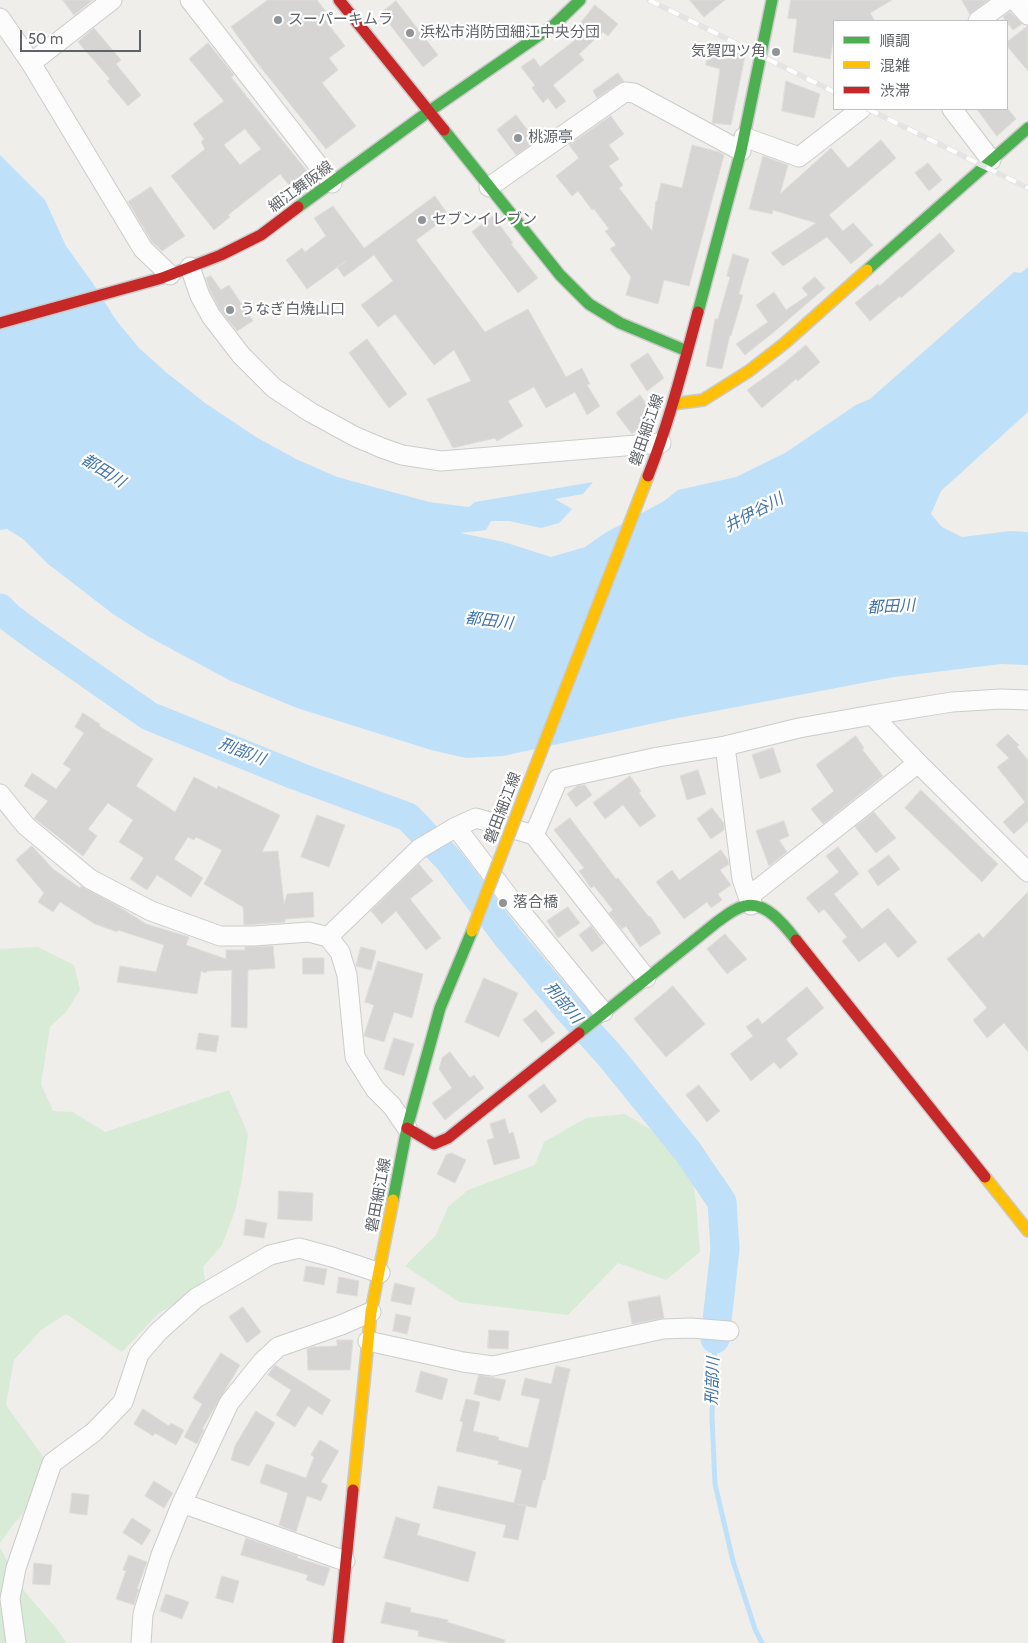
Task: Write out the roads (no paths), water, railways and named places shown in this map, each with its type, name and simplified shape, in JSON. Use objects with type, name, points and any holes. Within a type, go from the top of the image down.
[{"type":"main road","points":[[340,0],[560,275],[589,304],[620,323],[687,351]]},
{"type":"main road","name":"細江舞阪線","points":[[0,323],[166,276],[221,255],[261,235],[428,112],[554,24],[580,0]]},
{"type":"main road","name":"磐田細江線","points":[[338,1643],[371,1312],[407,1128],[440,1008],[472,931],[658,448],[673,404],[743,144],[772,0]]},
{"type":"main road","points":[[673,404],[703,400],[749,371],[785,342],[1028,128]]},
{"type":"main road","points":[[407,1128],[434,1144],[448,1138],[717,922],[739,907],[760,906],[774,915],[791,934],[1028,1231]]},
{"type":"street","points":[[31,63],[112,0]]},
{"type":"street","points":[[190,0],[332,183]]},
{"type":"street","points":[[979,20],[1006,0]]},
{"type":"street","points":[[1016,0],[1028,15]]},
{"type":"street","points":[[0,18],[31,63],[144,249],[166,276]]},
{"type":"street","points":[[489,187],[624,92],[634,93],[743,144],[799,157],[860,110]]},
{"type":"street","points":[[953,110],[990,160]]},
{"type":"street","points":[[190,267],[200,296],[211,316],[241,355],[274,388],[318,416],[356,437],[382,448],[402,455],[441,461],[658,448]]},
{"type":"street","points":[[534,835],[558,779],[658,757],[725,746],[799,728],[872,715],[952,702],[1001,699],[1028,700]]},
{"type":"street","points":[[872,715],[1028,872]]},
{"type":"street","points":[[725,746],[742,878],[750,905]]},
{"type":"street","points":[[750,905],[752,894],[918,763]]},
{"type":"street","points":[[0,794],[26,826],[90,879],[151,911],[220,936],[254,936],[309,932],[328,937],[340,952],[348,975],[355,1057],[375,1089],[392,1106],[407,1128]]},
{"type":"street","points":[[328,937],[419,849],[452,829],[476,818],[534,835],[646,978]]},
{"type":"street","points":[[452,829],[603,1012]]},
{"type":"street","points":[[16,1643],[10,1599],[16,1568],[52,1463],[94,1432],[123,1402],[139,1354],[158,1332],[196,1298],[270,1255],[299,1248],[380,1273]]},
{"type":"street","points":[[141,1643],[143,1614],[161,1555],[182,1503],[229,1403],[262,1362],[278,1347],[341,1325],[371,1312]]},
{"type":"street","points":[[368,1341],[463,1362],[493,1366],[663,1329],[697,1328],[729,1332]]},
{"type":"street","points":[[182,1503],[345,1561]]},
{"type":"water","points":[[0,155],[45,200],[66,246],[116,320],[139,348],[205,403],[256,437],[296,459],[337,477],[429,502],[469,507],[475,502],[593,482],[583,494],[555,499],[572,509],[559,523],[541,528],[509,521],[491,521],[486,530],[460,533],[504,542],[551,557],[585,547],[605,533],[664,501],[678,490],[736,477],[785,453],[856,405],[870,399],[1014,272],[1021,273],[1028,267],[1028,412],[941,491],[931,514],[942,527],[962,537],[1010,531],[1028,532],[1028,665],[1001,664],[894,677],[673,719],[503,756],[466,758],[431,750],[297,708],[229,680],[149,637],[113,614],[48,564],[23,539],[7,529],[0,530]]},
{"type":"waterway","name":"刑部川","points":[[0,608],[33,635],[149,716],[297,776],[408,817],[449,860],[509,939],[611,1057],[688,1152],[722,1202],[725,1249],[715,1339]]},
{"type":"waterway","name":"刑部川","points":[[715,1339],[712,1417],[715,1484],[733,1561],[755,1629],[762,1643]]},
{"type":"railway","points":[[649,0],[833,92]]},
{"type":"railway","points":[[870,110],[1028,188]]},
{"type":"place","name":"スーパーキムラ","points":[[278,20]]},
{"type":"place","name":"浜松市消防団細江中央分団","points":[[410,33]]},
{"type":"place","name":"気賀四ツ角","points":[[776,52]]},
{"type":"place","name":"桃源亭","points":[[518,138]]},
{"type":"place","name":"セブンイレブン","points":[[422,220]]},
{"type":"place","name":"うなぎ白焼山口","points":[[230,310]]},
{"type":"place","name":"落合橋","points":[[503,903]]},
{"type":"water label","name":"都田川","points":[[103,471]]},
{"type":"water label","name":"井伊谷川","points":[[754,513]]},
{"type":"water label","name":"都田川","points":[[891,607]]},
{"type":"water label","name":"都田川","points":[[489,621]]}]
